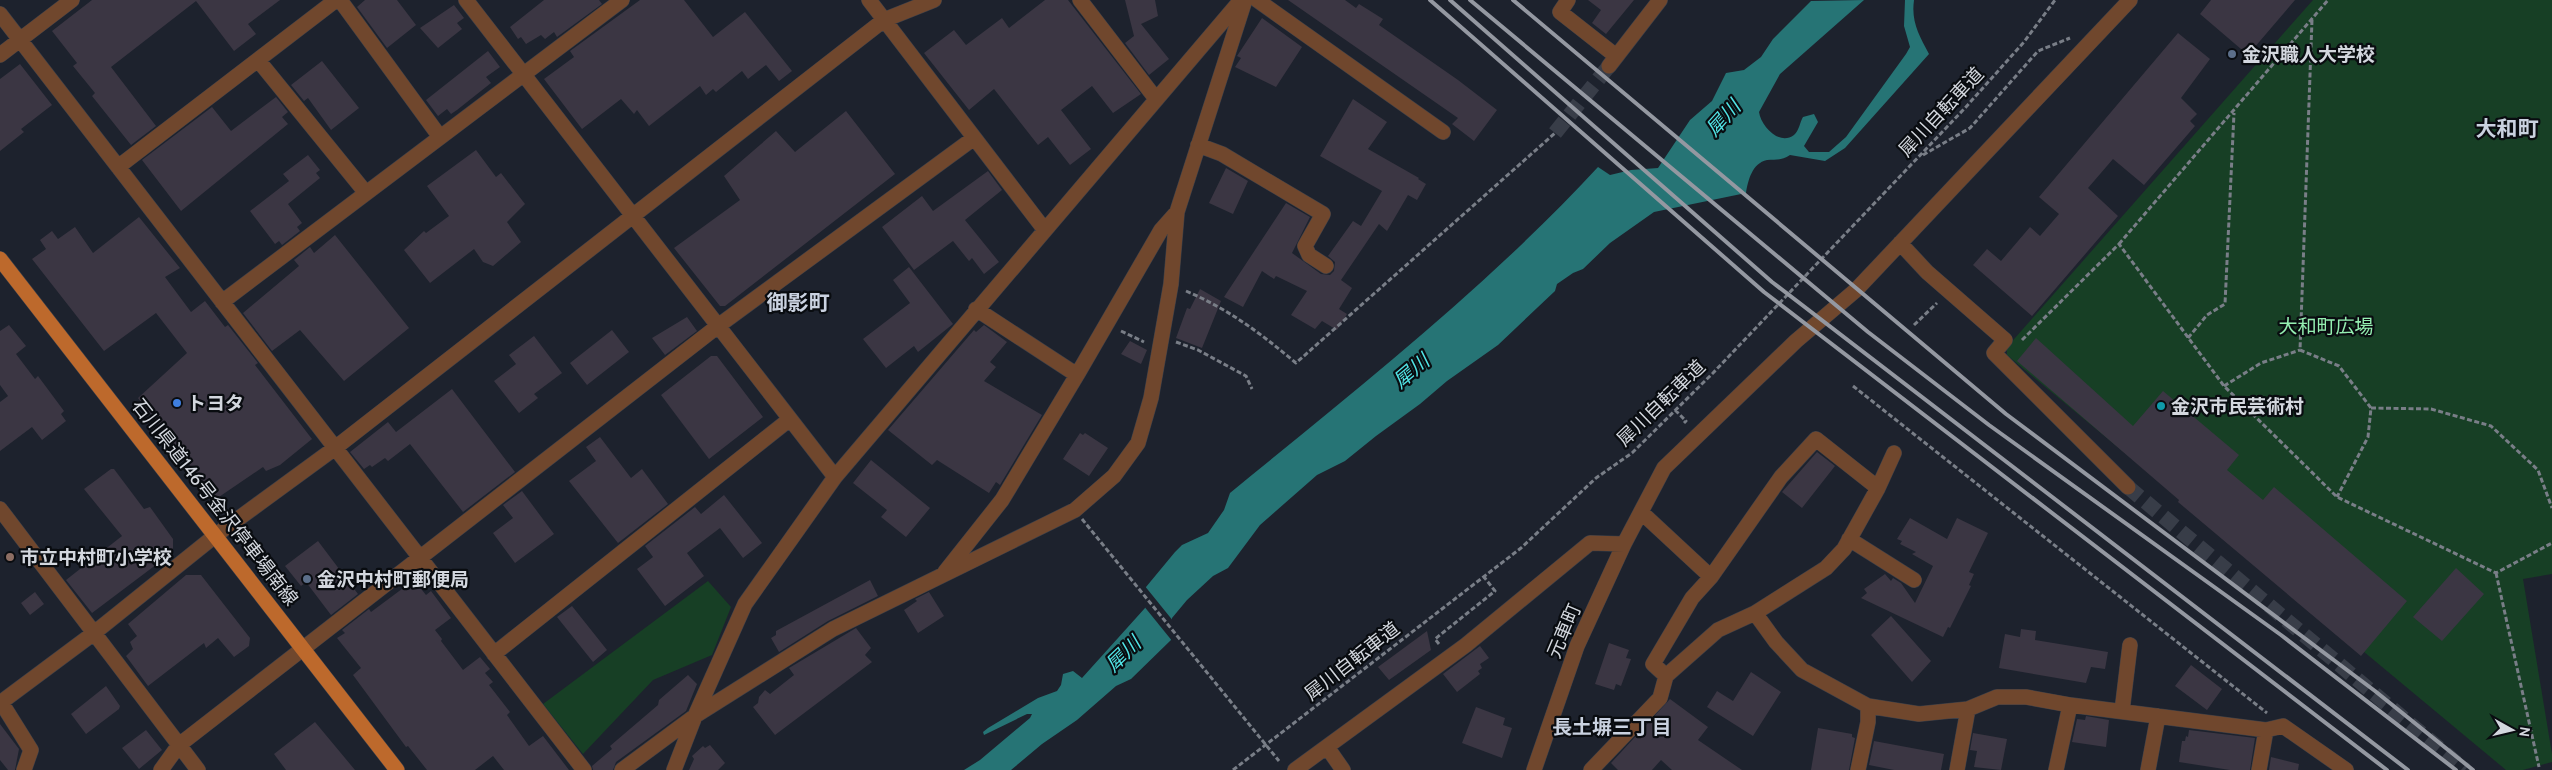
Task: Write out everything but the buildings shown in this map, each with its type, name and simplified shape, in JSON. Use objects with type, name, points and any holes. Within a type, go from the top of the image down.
[{"type":"main road","name":"石川県道146号金沢停車場南線","points":[[0,259],[397,770]]},
{"type":"street","points":[[0,55],[72,0]]},
{"type":"street","points":[[118,167],[336,0]]},
{"type":"street","points":[[340,0],[440,138]]},
{"type":"street","points":[[466,0],[835,477]]},
{"type":"street","points":[[222,302],[622,0]]},
{"type":"street","points":[[869,0],[1044,229]]},
{"type":"street","points":[[24,770],[31,750],[0,702],[94,633],[216,535],[335,448],[632,214],[884,20],[934,0]]},
{"type":"street","points":[[1080,0],[1156,99]]},
{"type":"street","points":[[674,770],[695,716],[745,604],[835,477],[1044,229],[1241,0]]},
{"type":"street","points":[[622,770],[695,716],[833,629],[1075,510],[1114,476],[1138,443],[1151,398],[1171,284],[1177,212],[1245,0]]},
{"type":"street","points":[[1257,0],[1443,132]]},
{"type":"street","points":[[1568,0],[1560,12],[1613,61],[1660,0]]},
{"type":"street","name":"元車町","points":[[1534,770],[1577,646],[1624,544],[1664,468],[1796,341],[1856,290],[2130,0]]},
{"type":"street","points":[[0,14],[584,770]]},
{"type":"street","points":[[258,60],[366,193]]},
{"type":"street","points":[[161,770],[179,745],[303,648],[718,326],[974,138]]},
{"type":"street","points":[[1198,145],[1222,154],[1323,214],[1305,246],[1309,255],[1326,266]]},
{"type":"street","points":[[941,576],[1002,500],[1161,230],[1177,212]]},
{"type":"street","points":[[1900,243],[1926,272],[2005,340],[1994,353],[2128,487]]},
{"type":"street","points":[[976,309],[1077,375]]},
{"type":"street","points":[[494,654],[790,419]]},
{"type":"street","points":[[1666,676],[1653,664],[1692,598],[1711,577],[1781,477],[1816,439],[1878,488]]},
{"type":"street","points":[[1591,770],[1660,698],[1666,676],[1718,630],[1755,613],[1826,568],[1849,539],[1878,488],[1894,452]]},
{"type":"street","points":[[0,509],[198,770]]},
{"type":"street","points":[[1641,512],[1711,577]]},
{"type":"street","points":[[1849,539],[1914,580]]},
{"type":"street","points":[[1295,770],[1449,657],[1590,543],[1624,544]]},
{"type":"street","points":[[1755,613],[1776,642],[1802,670],[1868,706],[1919,714],[1968,708],[1997,697],[2026,697],[2070,705],[2266,730],[2283,726],[2346,770]]},
{"type":"street","points":[[2122,711],[2130,644]]},
{"type":"street","points":[[2056,770],[2070,705]]},
{"type":"street","points":[[1858,770],[1868,722],[1868,706]]},
{"type":"street","points":[[1957,770],[1968,708]]},
{"type":"street","points":[[2148,770],[2158,716]]},
{"type":"street","points":[[2259,770],[2266,730]]},
{"type":"street","points":[[1327,747],[1343,770]]},
{"type":"path","name":"犀川自転車道","points":[[1233,770],[1522,548],[1596,478],[1632,453],[1714,373],[1918,157],[2024,42],[2056,0]]},
{"type":"path","points":[[2021,341],[2119,244],[2328,0]]},
{"type":"path","points":[[2300,350],[2312,20]]},
{"type":"path","points":[[1918,157],[1970,128],[2038,51],[2074,37]]},
{"type":"path","points":[[2188,338],[2207,315],[2225,304],[2234,111]]},
{"type":"path","points":[[1171,284],[1218,304],[1254,328],[1296,364],[1555,133]]},
{"type":"path","points":[[2119,244],[2224,386],[2337,497],[2496,573]]},
{"type":"path","points":[[1914,325],[1949,291]]},
{"type":"path","points":[[1107,324],[1160,343],[1198,350],[1246,376],[1252,389]]},
{"type":"path","points":[[2224,386],[2261,363],[2300,350],[2340,366],[2371,408],[2368,437],[2337,497]]},
{"type":"path","points":[[1853,386],[2283,726]]},
{"type":"path","points":[[2371,408],[2431,409],[2491,426],[2538,470],[2552,508]]},
{"type":"path","points":[[1082,519],[1279,761]]},
{"type":"path","points":[[2496,573],[2552,543]]},
{"type":"path","points":[[2496,573],[2539,767]]},
{"type":"path","points":[[1449,657],[1435,638],[1495,591],[1484,577]]},
{"type":"green space","name":"大和町広場","points":[[2313,0],[2552,0],[2552,574],[2523,579],[2552,762],[2523,770],[2506,770],[2007,355],[2007,347]]},
{"type":"green space","points":[[708,581],[731,607],[712,655],[653,680],[583,754],[543,704]]},
{"type":"water","name":"犀川","points":[[1864,0],[1780,74],[1759,112],[1767,128],[1782,138],[1794,135],[1803,117],[1814,114],[1818,122],[1804,146],[1809,152],[1829,152],[1846,137],[1910,47],[1904,26],[1905,0],[1914,0],[1915,22],[1929,54],[1845,148],[1825,161],[1790,155],[1781,159],[1762,162],[1754,169],[1746,193],[1654,212],[1610,243],[1583,269],[1573,273],[1557,284],[1555,291],[1498,345],[1447,381],[1345,461],[1317,475],[1260,525],[1228,568],[1213,576],[1187,600],[1172,618],[1171,640],[1131,679],[1116,686],[1077,720],[1042,744],[1011,770],[964,770],[980,760],[1030,718],[1032,714],[1027,714],[984,735],[983,732],[988,728],[1038,698],[1057,691],[1061,685],[1063,674],[1073,671],[1082,678],[1145,608],[1146,587],[1175,552],[1182,545],[1208,533],[1224,510],[1230,493],[1373,376],[1466,296],[1598,167],[1610,175],[1631,170],[1658,168],[1690,120],[1712,101],[1726,73],[1744,70],[1761,57],[1773,39],[1811,1]]},
{"type":"pier","points":[[1144,585],[1174,622],[1173,642],[1143,605]]},
{"type":"tunnel","points":[[1555,133],[1609,66]]},
{"type":"tunnel","points":[[2128,487],[2465,770]]},
{"type":"railway","points":[[1430,0],[1764,292],[2387,770]]},
{"type":"railway","points":[[1450,0],[1772,282],[2408,770]]},
{"type":"railway","points":[[1470,0],[1868,332],[1989,425],[2281,635],[2456,770]]},
{"type":"railway","points":[[1513,0],[2006,414],[2375,691],[2473,770]]},
{"type":"place","name":"金沢職人大学校","points":[[2232,54]]},
{"type":"place","name":"トヨタ","points":[[177,403]]},
{"type":"place","name":"金沢市民芸術村","points":[[2161,406]]},
{"type":"place","name":"市立中村町小学校","points":[[10,557]]},
{"type":"place","name":"金沢中村町郵便局","points":[[307,579]]},
{"type":"district","name":"大和町","points":[[2507,128]]},
{"type":"district","name":"御影町","points":[[798,302]]},
{"type":"district","name":"長土塀三丁目","points":[[1612,727]]}]
